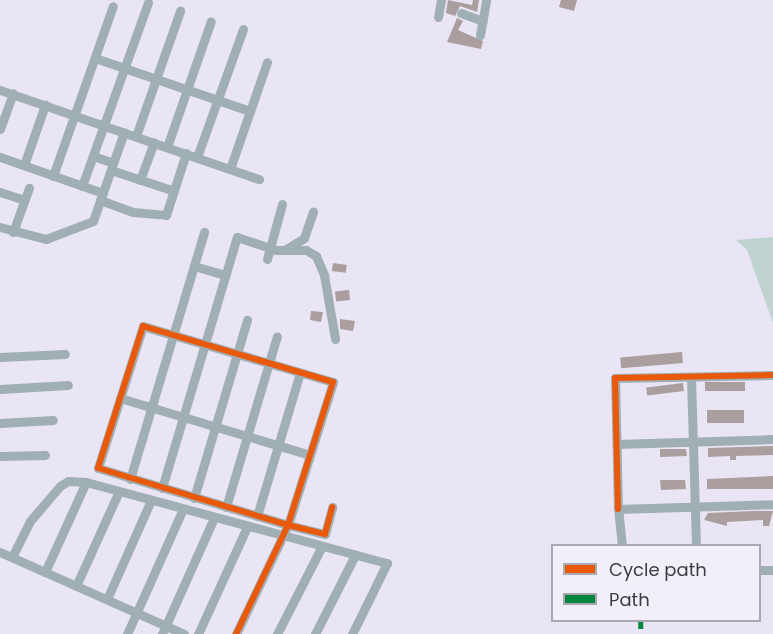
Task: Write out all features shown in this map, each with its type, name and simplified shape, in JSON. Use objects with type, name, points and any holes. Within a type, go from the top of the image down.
[{"type":"street","points":[[438,17],[441,0]]},
{"type":"street","points":[[480,35],[486,0]]},
{"type":"street","points":[[82,186],[148,3]]},
{"type":"street","points":[[53,176],[113,6]]},
{"type":"street","points":[[136,136],[180,11]]},
{"type":"street","points":[[461,13],[483,21]]},
{"type":"street","points":[[167,147],[211,21]]},
{"type":"street","points":[[197,157],[243,29]]},
{"type":"street","points":[[95,58],[250,111]]},
{"type":"street","points":[[230,168],[267,62]]},
{"type":"street","points":[[0,90],[259,179]]},
{"type":"street","points":[[0,129],[13,93]]},
{"type":"street","points":[[24,165],[45,105]]},
{"type":"street","points":[[0,227],[46,239],[57,237],[93,221],[124,132]]},
{"type":"street","points":[[140,180],[154,142]]},
{"type":"street","points":[[0,157],[82,186],[133,212],[166,215],[186,153]]},
{"type":"street","points":[[93,156],[140,180],[174,191]]},
{"type":"street","points":[[13,232],[29,188]]},
{"type":"street","points":[[0,192],[24,200]]},
{"type":"street","points":[[267,259],[282,204]]},
{"type":"street","points":[[286,250],[304,238],[313,212]]},
{"type":"street","points":[[130,479],[204,232]]},
{"type":"street","points":[[162,488],[237,237],[270,247],[311,252],[322,265],[335,339]]},
{"type":"street","points":[[194,266],[225,275]]},
{"type":"street","points":[[194,498],[247,320]]},
{"type":"street","points":[[236,634],[288,525],[333,382],[143,326],[98,468],[194,498],[288,525],[325,534],[332,507]]},
{"type":"street","points":[[226,507],[277,336]]},
{"type":"street","points":[[0,357],[65,354]]},
{"type":"street","points":[[257,516],[300,373]]},
{"type":"street","points":[[622,544],[618,509],[615,378],[773,375]]},
{"type":"street","points":[[691,377],[696,544]]},
{"type":"street","points":[[0,389],[68,385]]},
{"type":"street","points":[[120,398],[310,455]]},
{"type":"street","points":[[0,423],[53,420]]},
{"type":"street","points":[[617,444],[773,439]]},
{"type":"street","points":[[0,456],[45,455]]},
{"type":"street","points":[[12,557],[30,521],[60,486],[68,481],[86,482],[387,563],[352,634]]},
{"type":"street","points":[[45,572],[86,482]]},
{"type":"street","points":[[76,586],[119,491]]},
{"type":"street","points":[[107,599],[151,500]]},
{"type":"street","points":[[618,509],[773,504]]},
{"type":"street","points":[[127,634],[183,509]]},
{"type":"street","points":[[164,630],[214,518]]},
{"type":"street","points":[[198,634],[247,527]]},
{"type":"street","points":[[277,634],[322,546]]},
{"type":"street","points":[[0,552],[137,612],[164,630],[184,634]]},
{"type":"street","points":[[315,634],[355,555]]},
{"type":"shaded area","points":[[773,237],[773,323],[747,250],[736,240]]},
{"type":"building","points":[[448,0],[472,5],[473,0],[479,0],[477,12],[460,6],[455,16],[446,13]]},
{"type":"building","points":[[561,0],[577,0],[574,11],[559,7]]},
{"type":"building","points":[[457,18],[463,21],[458,30],[483,41],[481,49],[447,42]]},
{"type":"building","points":[[333,263],[347,265],[346,273],[332,271]]},
{"type":"building","points":[[349,290],[350,300],[336,301],[335,291]]},
{"type":"building","points":[[311,311],[323,312],[321,322],[310,320]]},
{"type":"building","points":[[340,319],[355,321],[353,331],[340,329]]},
{"type":"building","points":[[682,352],[683,363],[621,368],[620,357]]},
{"type":"building","points":[[705,382],[745,382],[745,391],[705,391]]},
{"type":"building","points":[[683,383],[684,391],[647,395],[646,388]]},
{"type":"building","points":[[707,410],[744,410],[744,423],[707,423]]},
{"type":"building","points":[[773,446],[773,455],[736,456],[736,460],[730,460],[730,456],[708,457],[708,448]]},
{"type":"building","points":[[660,449],[686,449],[687,456],[660,457]]},
{"type":"building","points":[[773,476],[773,489],[707,489],[707,479]]},
{"type":"building","points":[[660,480],[685,480],[686,489],[661,490]]},
{"type":"building","points":[[773,511],[769,526],[763,526],[763,520],[727,522],[727,526],[704,520],[708,513]]},
{"type":"marked path","points":[[641,622],[641,634]]},
{"type":"cycle path","points":[[236,634],[288,525],[333,382],[143,326],[98,468],[288,525],[325,534],[332,507]]},
{"type":"cycle path","points":[[618,509],[615,378],[773,375]]}]
